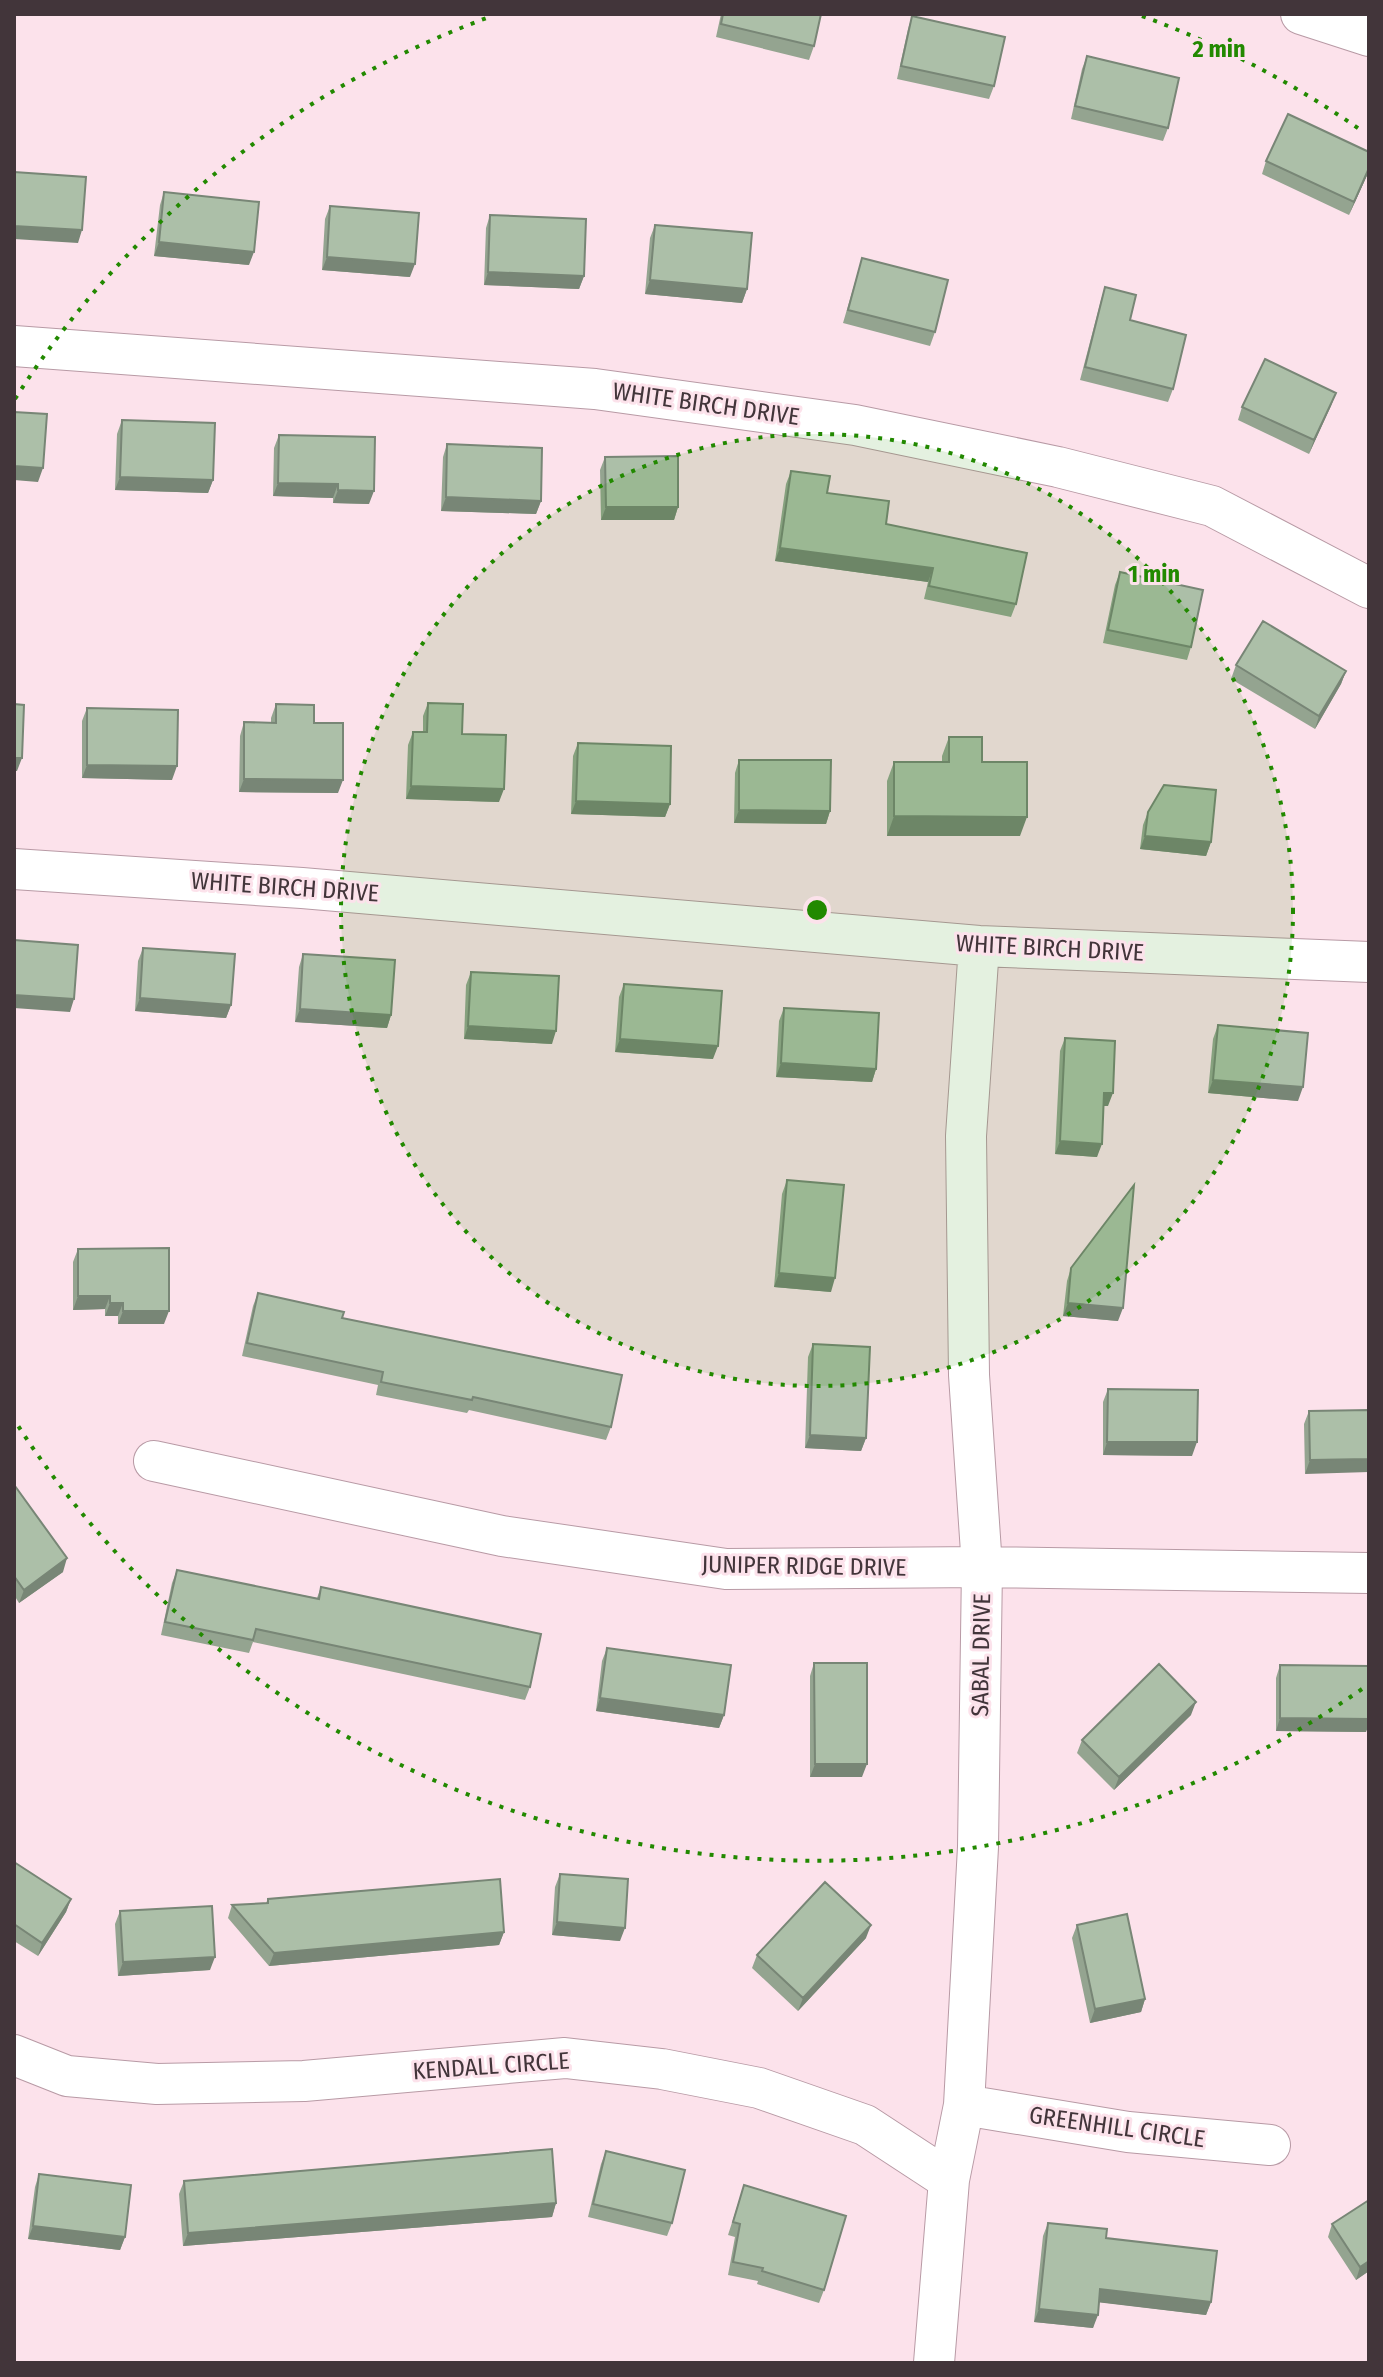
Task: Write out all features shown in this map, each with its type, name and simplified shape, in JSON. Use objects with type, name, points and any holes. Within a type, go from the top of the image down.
[{"type":"street","points":[[1301,14],[1369,36]]},
{"type":"street","name":"WHITE BIRCH DRIVE","points":[[14,346],[595,389],[855,425],[1058,467],[1212,506],[1369,588]]},
{"type":"street","name":"WHITE BIRCH DRIVE","points":[[14,869],[302,888],[979,946],[1369,962]]},
{"type":"street","name":"SABAL DRIVE","points":[[934,2363],[949,2180],[964,2105],[978,1847],[982,1567],[969,1375],[966,1136],[979,946]]},
{"type":"street","name":"JUNIPER RIDGE DRIVE","points":[[154,1461],[502,1536],[726,1569],[982,1567],[1369,1573]]},
{"type":"street","name":"KENDALL CIRCLE","points":[[14,2055],[67,2076],[157,2084],[304,2081],[565,2058],[662,2069],[759,2088],[865,2125],[949,2180]]},
{"type":"street","name":"GREENHILL CIRCLE","points":[[964,2105],[1128,2132],[1270,2145]]},
{"type":"building","points":[[723,14],[821,14],[814,46],[721,24]]},
{"type":"building","points":[[912,16],[1005,37],[994,86],[901,66]]},
{"type":"building","points":[[1087,56],[1179,78],[1168,128],[1075,106]]},
{"type":"building","points":[[1288,114],[1369,152],[1369,168],[1354,202],[1266,161]]},
{"type":"building","points":[[14,172],[86,177],[82,230],[14,226]]},
{"type":"building","points":[[164,192],[259,202],[254,252],[159,242]]},
{"type":"building","points":[[330,206],[419,213],[415,264],[327,257]]},
{"type":"building","points":[[490,215],[586,219],[584,276],[488,272]]},
{"type":"building","points":[[655,225],[752,233],[747,289],[650,280]]},
{"type":"building","points":[[862,258],[948,280],[935,332],[848,310]]},
{"type":"building","points":[[1105,287],[1136,295],[1130,320],[1186,335],[1173,389],[1085,367]]},
{"type":"building","points":[[1265,359],[1336,393],[1314,440],[1242,407]]},
{"type":"building","points":[[14,412],[47,414],[43,468],[14,466]]},
{"type":"building","points":[[122,420],[215,423],[213,480],[120,477]]},
{"type":"building","points":[[279,435],[375,437],[374,491],[338,490],[338,484],[278,483]]},
{"type":"building","points":[[447,444],[542,448],[541,501],[446,497]]},
{"type":"building","points":[[678,456],[678,507],[606,507],[605,457]]},
{"type":"building","points":[[791,471],[830,476],[827,493],[889,501],[886,524],[1027,553],[1016,604],[929,586],[933,568],[780,548]]},
{"type":"building","points":[[1120,572],[1203,590],[1191,647],[1108,630]]},
{"type":"building","points":[[1263,621],[1346,671],[1319,716],[1236,665]]},
{"type":"building","points":[[428,703],[463,704],[462,734],[506,735],[504,789],[411,786],[413,732],[427,732]]},
{"type":"building","points":[[14,704],[24,705],[22,758],[14,758]]},
{"type":"building","points":[[276,704],[314,705],[314,723],[343,723],[343,780],[244,779],[244,722],[276,723]]},
{"type":"building","points":[[87,708],[178,710],[177,766],[87,765]]},
{"type":"building","points":[[949,737],[982,737],[982,762],[1027,762],[1027,817],[894,816],[894,762],[949,762]]},
{"type":"building","points":[[578,743],[671,746],[670,804],[576,801]]},
{"type":"building","points":[[739,760],[831,760],[830,811],[739,810]]},
{"type":"building","points":[[1164,785],[1216,790],[1211,842],[1145,836],[1148,812]]},
{"type":"building","points":[[14,940],[78,945],[74,999],[14,995]]},
{"type":"building","points":[[143,948],[235,954],[231,1005],[140,998]]},
{"type":"building","points":[[303,954],[395,960],[391,1015],[300,1009]]},
{"type":"building","points":[[471,972],[559,976],[556,1031],[468,1026]]},
{"type":"building","points":[[624,984],[722,991],[718,1046],[620,1039]]},
{"type":"building","points":[[784,1008],[879,1013],[876,1069],[781,1063]]},
{"type":"building","points":[[1218,1025],[1308,1033],[1303,1087],[1213,1080]]},
{"type":"building","points":[[1065,1038],[1115,1041],[1113,1093],[1104,1093],[1102,1144],[1060,1141]]},
{"type":"building","points":[[787,1180],[844,1185],[835,1278],[779,1273]]},
{"type":"building","points":[[1134,1185],[1123,1308],[1068,1303],[1071,1268]]},
{"type":"building","points":[[169,1248],[169,1311],[123,1311],[123,1303],[110,1303],[110,1296],[78,1296],[78,1249]]},
{"type":"building","points":[[258,1293],[344,1312],[342,1318],[622,1375],[611,1427],[473,1397],[472,1400],[381,1382],[383,1372],[247,1343]]},
{"type":"building","points":[[813,1344],[870,1347],[866,1438],[810,1435]]},
{"type":"building","points":[[1108,1389],[1198,1390],[1197,1442],[1107,1442]]},
{"type":"building","points":[[1369,1410],[1369,1459],[1310,1460],[1309,1411]]},
{"type":"building","points":[[15,1486],[67,1558],[24,1590],[14,1576]]},
{"type":"building","points":[[177,1570],[319,1599],[321,1587],[541,1634],[530,1687],[256,1629],[253,1640],[165,1622]]},
{"type":"building","points":[[607,1648],[731,1665],[724,1715],[600,1698]]},
{"type":"building","points":[[814,1663],[867,1663],[867,1764],[815,1764]]},
{"type":"building","points":[[1159,1664],[1196,1702],[1119,1777],[1082,1740]]},
{"type":"building","points":[[1280,1665],[1369,1666],[1369,1719],[1280,1718]]},
{"type":"building","points":[[14,1862],[71,1899],[42,1943],[14,1924]]},
{"type":"building","points":[[560,1874],[628,1879],[625,1928],[557,1922]]},
{"type":"building","points":[[500,1879],[504,1932],[274,1953],[232,1905],[268,1903],[268,1899]]},
{"type":"building","points":[[825,1882],[871,1925],[803,1998],[757,1955]]},
{"type":"building","points":[[212,1906],[215,1957],[123,1962],[120,1911]]},
{"type":"building","points":[[1127,1914],[1145,1999],[1095,2009],[1077,1925]]},
{"type":"building","points":[[552,2149],[556,2203],[188,2233],[184,2181]]},
{"type":"building","points":[[606,2151],[685,2170],[672,2223],[593,2204]]},
{"type":"building","points":[[39,2174],[131,2185],[125,2237],[33,2226]]},
{"type":"building","points":[[744,2185],[846,2216],[824,2290],[762,2271],[763,2268],[733,2262],[740,2224],[733,2222]]},
{"type":"building","points":[[1369,2200],[1369,2261],[1360,2267],[1332,2224]]},
{"type":"building","points":[[1048,2223],[1107,2229],[1106,2238],[1217,2251],[1211,2302],[1100,2289],[1098,2315],[1039,2309]]}]
